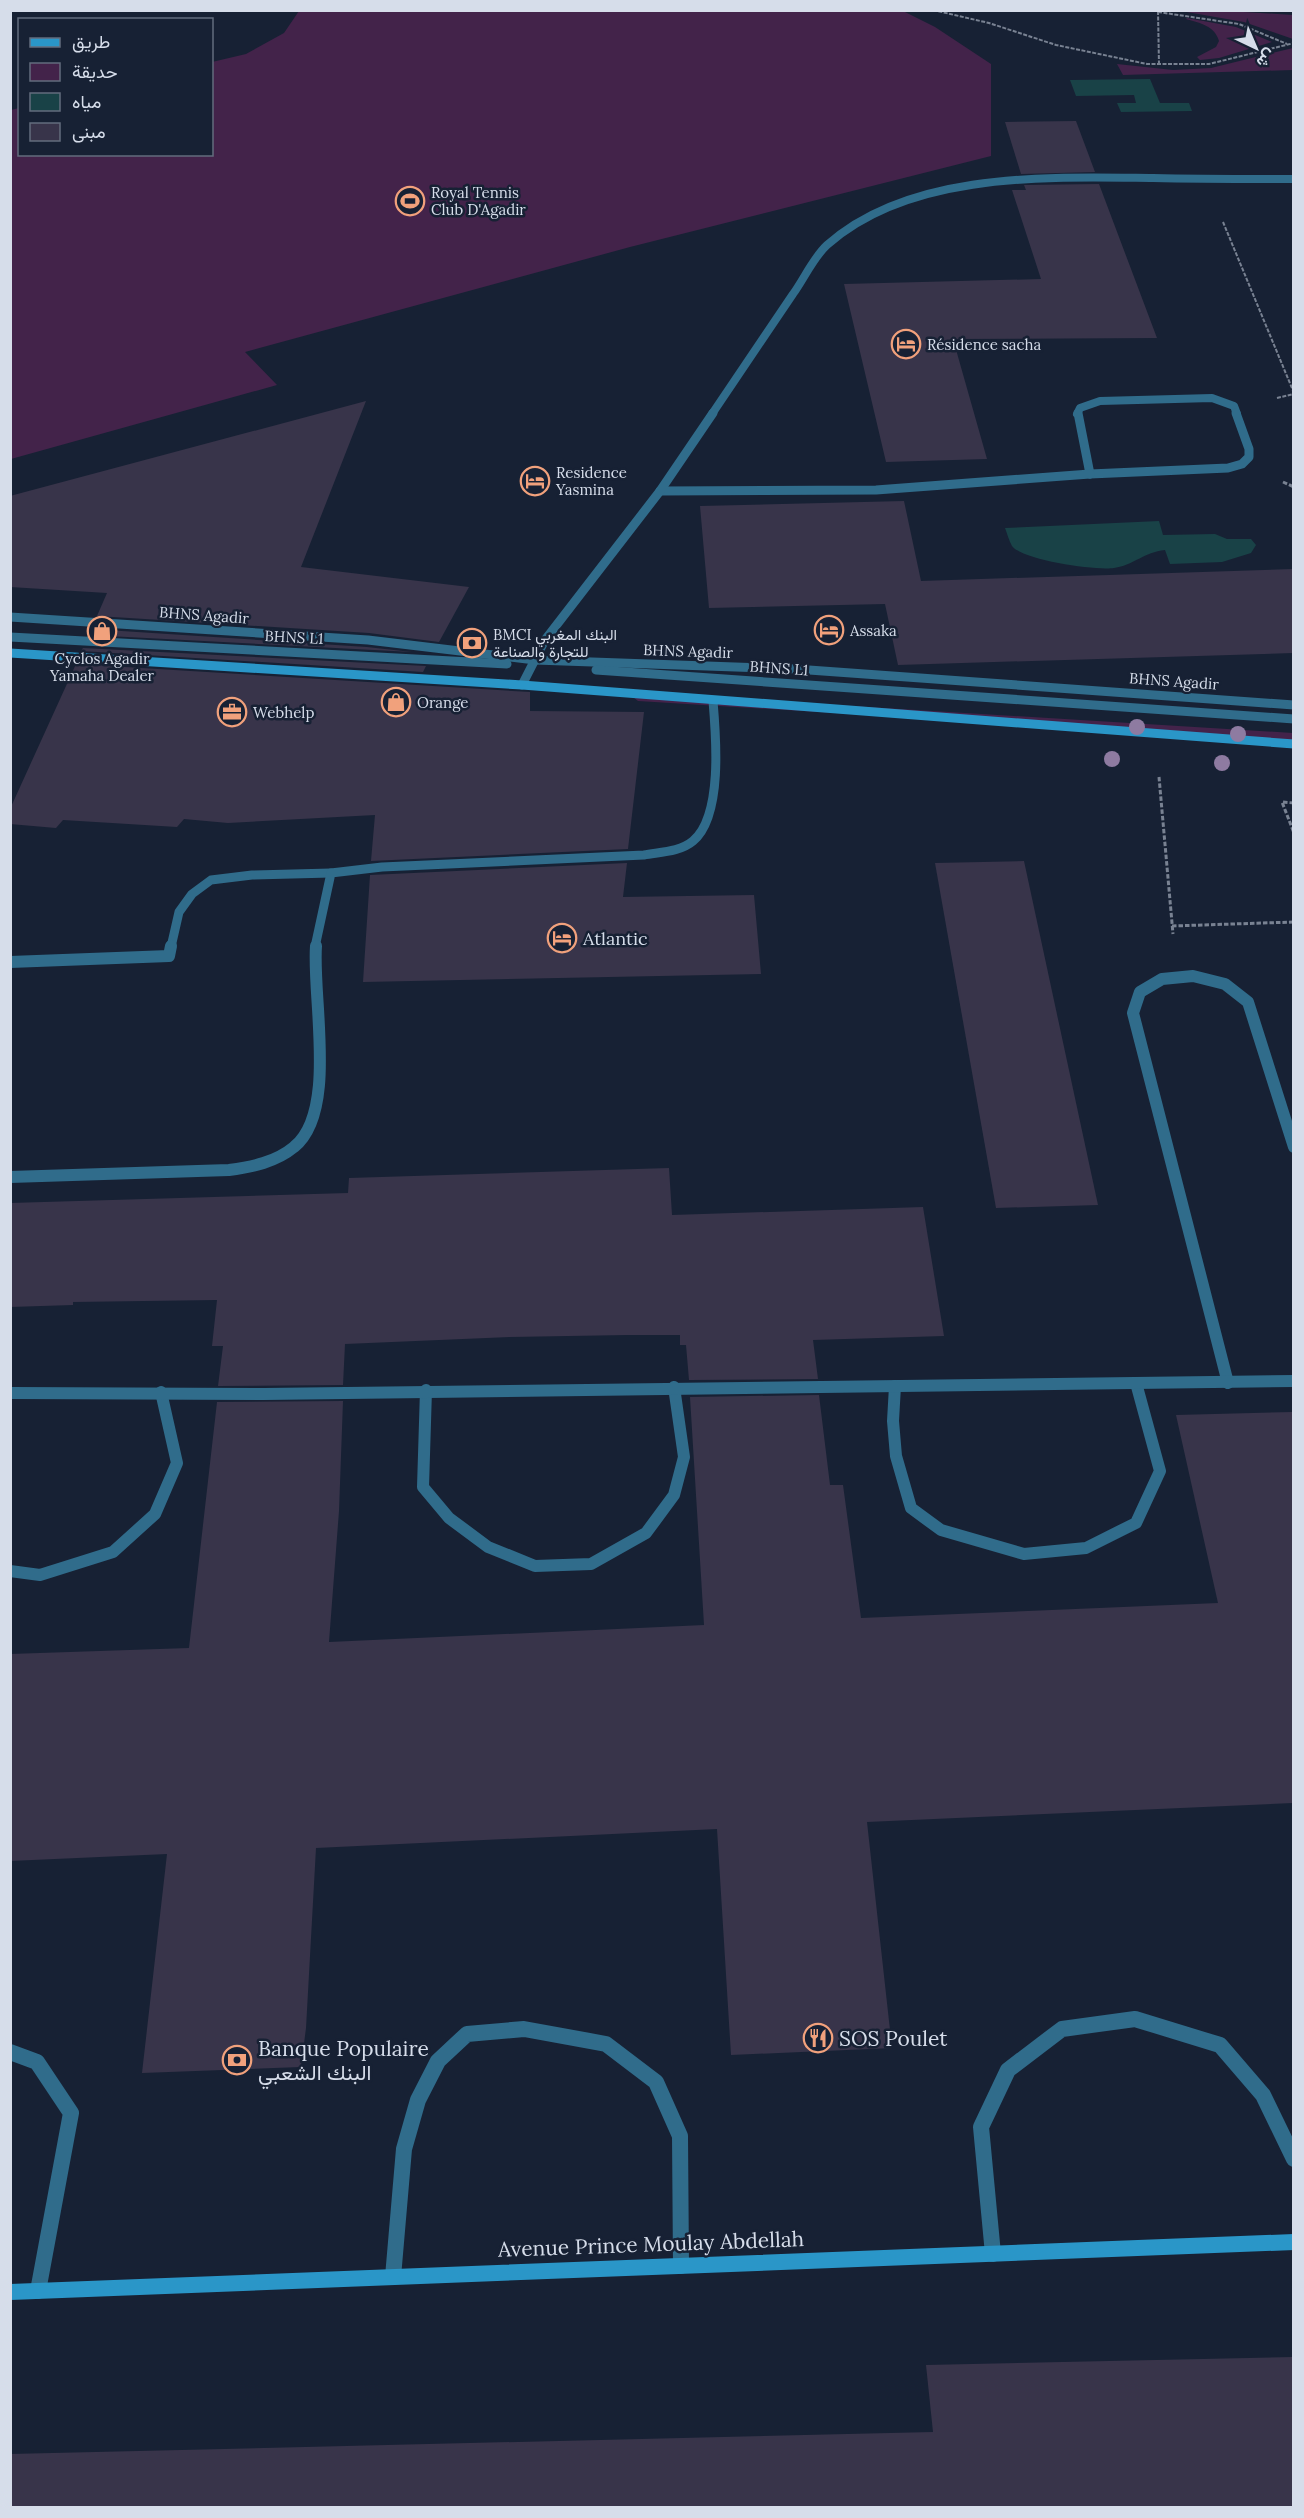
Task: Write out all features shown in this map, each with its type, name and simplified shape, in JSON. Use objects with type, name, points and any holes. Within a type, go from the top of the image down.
[{"type":"street","points":[[522,685],[545,640],[660,491],[825,247],[855,224],[905,203],[943,191],[997,182],[1055,178],[1293,179]]},
{"type":"street","points":[[660,491],[876,489],[989,483],[1090,474],[1228,468],[1242,464],[1249,457],[1249,449],[1234,406],[1225,401],[1212,398],[1100,401],[1080,408],[1077,414],[1090,474]]},
{"type":"street","name":"BHNS Agadir","points":[[10,617],[368,640],[533,663],[795,669],[1293,705]]},
{"type":"street","name":"BHNS L1","points":[[10,637],[533,663],[1293,719]]},
{"type":"street","points":[[10,653],[522,685],[1293,744]]},
{"type":"street","points":[[10,962],[170,956],[179,912],[192,894],[211,880],[252,875],[331,873],[382,867],[644,855],[676,849],[695,839],[705,824],[716,774],[713,701]]},
{"type":"street","points":[[10,1177],[229,1170],[263,1165],[291,1150],[310,1128],[319,1094],[315,953],[321,913],[331,873]]},
{"type":"street","points":[[1228,1383],[1133,1013],[1140,992],[1162,979],[1193,976],[1225,984],[1248,1002],[1293,1147]]},
{"type":"street","points":[[10,1393],[264,1394],[426,1390],[1293,1381]]},
{"type":"street","points":[[895,1386],[893,1421],[897,1456],[910,1508],[941,1530],[1024,1554],[1086,1548],[1136,1523],[1160,1471],[1136,1383]]},
{"type":"street","points":[[426,1390],[423,1487],[449,1518],[488,1548],[535,1566],[591,1564],[645,1533],[674,1495],[684,1457],[674,1387]]},
{"type":"street","points":[[10,1571],[40,1575],[113,1552],[155,1514],[177,1463],[160,1392]]},
{"type":"street","points":[[993,2254],[981,2127],[1008,2070],[1062,2028],[1135,2019],[1220,2045],[1263,2095],[1293,2159]]},
{"type":"street","points":[[393,2277],[404,2149],[418,2100],[438,2061],[467,2034],[524,2029],[606,2044],[656,2082],[680,2136],[681,2266]]},
{"type":"street","points":[[10,2052],[37,2062],[71,2113],[38,2291]]},
{"type":"street","name":"Avenue Prince Moulay Abdellah","points":[[10,2292],[1293,2242]]},
{"type":"path","points":[[933,10],[989,23],[1078,51],[1121,61],[1159,65],[1209,64],[1293,43]]},
{"type":"path","points":[[1159,65],[1158,11],[1239,24],[1287,44]]},
{"type":"path","points":[[1205,179],[1293,393]]},
{"type":"path","points":[[1155,734],[1177,978]]},
{"type":"path","points":[[1293,803],[1282,802],[1293,832]]},
{"type":"path","points":[[1172,926],[1293,921]]},
{"type":"green space","name":"Royal Tennis Club D'Agadir","points":[[299,11],[903,11],[935,27],[991,64],[991,156],[630,247],[245,352],[277,385],[11,459],[11,110],[18,108],[18,156],[213,156],[213,62],[246,54],[284,33]]},
{"type":"green space","points":[[1181,11],[1293,15],[1293,39],[1244,22]]},
{"type":"green space","points":[[1187,18],[1236,27],[1272,42],[1219,58],[1200,60],[1197,57],[1216,47],[1219,41],[1210,29]]},
{"type":"green space","points":[[1293,48],[1293,70],[1123,75],[1117,64],[1173,70],[1211,68]]},
{"type":"green space","points":[[640,693],[1293,733],[1293,741],[638,701],[633,697]]},
{"type":"water","points":[[1150,79],[1160,103],[1189,103],[1192,111],[1121,112],[1117,103],[1136,103],[1134,95],[1076,96],[1070,80]]},
{"type":"water","points":[[1159,521],[1163,535],[1215,534],[1227,539],[1251,539],[1256,545],[1251,553],[1222,562],[1170,564],[1165,550],[1151,553],[1114,568],[1092,568],[1044,560],[1019,551],[1012,546],[1005,528]]},
{"type":"building","points":[[1076,121],[1095,172],[1021,174],[1005,122]]},
{"type":"building","points":[[1099,184],[1157,338],[953,339],[987,459],[886,462],[844,284],[1041,279],[1012,190],[1026,190],[1024,185]]},
{"type":"building","points":[[366,401],[301,567],[469,587],[439,642],[369,633],[97,616],[107,593],[10,587],[10,496]]},
{"type":"building","points":[[904,501],[921,581],[1293,569],[1293,653],[898,665],[885,604],[709,608],[700,506]]},
{"type":"building","points":[[91,629],[367,647],[412,652],[89,635]]},
{"type":"building","points":[[83,648],[426,666],[423,672],[81,651]]},
{"type":"building","points":[[76,664],[530,692],[530,711],[644,712],[628,849],[371,861],[375,815],[228,823],[184,819],[177,827],[63,820],[56,828],[10,824],[10,809]]},
{"type":"building","points":[[1024,861],[1098,1205],[996,1208],[935,863]]},
{"type":"building","name":"Atlantic","points":[[627,863],[623,897],[754,895],[761,974],[363,982],[370,875]]},
{"type":"building","points":[[669,1168],[672,1215],[923,1207],[944,1336],[813,1340],[818,1379],[689,1380],[686,1345],[680,1345],[680,1335],[627,1335],[345,1344],[343,1385],[218,1386],[223,1346],[212,1346],[217,1300],[73,1302],[73,1305],[10,1307],[10,1203],[348,1193],[349,1178]]},
{"type":"building","points":[[819,1395],[830,1485],[843,1485],[861,1618],[1218,1603],[1176,1415],[1293,1412],[1293,1803],[867,1822],[892,2048],[731,2055],[717,1829],[316,1848],[306,2028],[301,2067],[142,2073],[167,1854],[10,1861],[10,1654],[189,1648],[217,1402],[343,1401],[339,1511],[329,1642],[704,1625],[690,1397]]},
{"type":"building","points":[[1293,2357],[1293,2508],[10,2508],[10,2454],[933,2432],[926,2365]]},
{"type":"place","name":"Royal Tennis Club D'Agadir","points":[[410,201]]},
{"type":"place","name":"Résidence sacha","points":[[906,344]]},
{"type":"place","name":"Residence Yasmina","points":[[535,481]]},
{"type":"place","name":"Assaka","points":[[829,630]]},
{"type":"place","name":"Cyclos Agadir Yamaha Dealer","points":[[102,631]]},
{"type":"place","name":"BMCI البنك المغربي للتجارة والصناعة","points":[[472,643]]},
{"type":"place","name":"Orange","points":[[396,702]]},
{"type":"place","name":"Webhelp","points":[[232,712]]},
{"type":"place","name":"Atlantic","points":[[562,938]]},
{"type":"place","name":"SOS Poulet","points":[[818,2038]]},
{"type":"place","name":"Banque Populaire البنك الشعبي","points":[[237,2060]]}]
